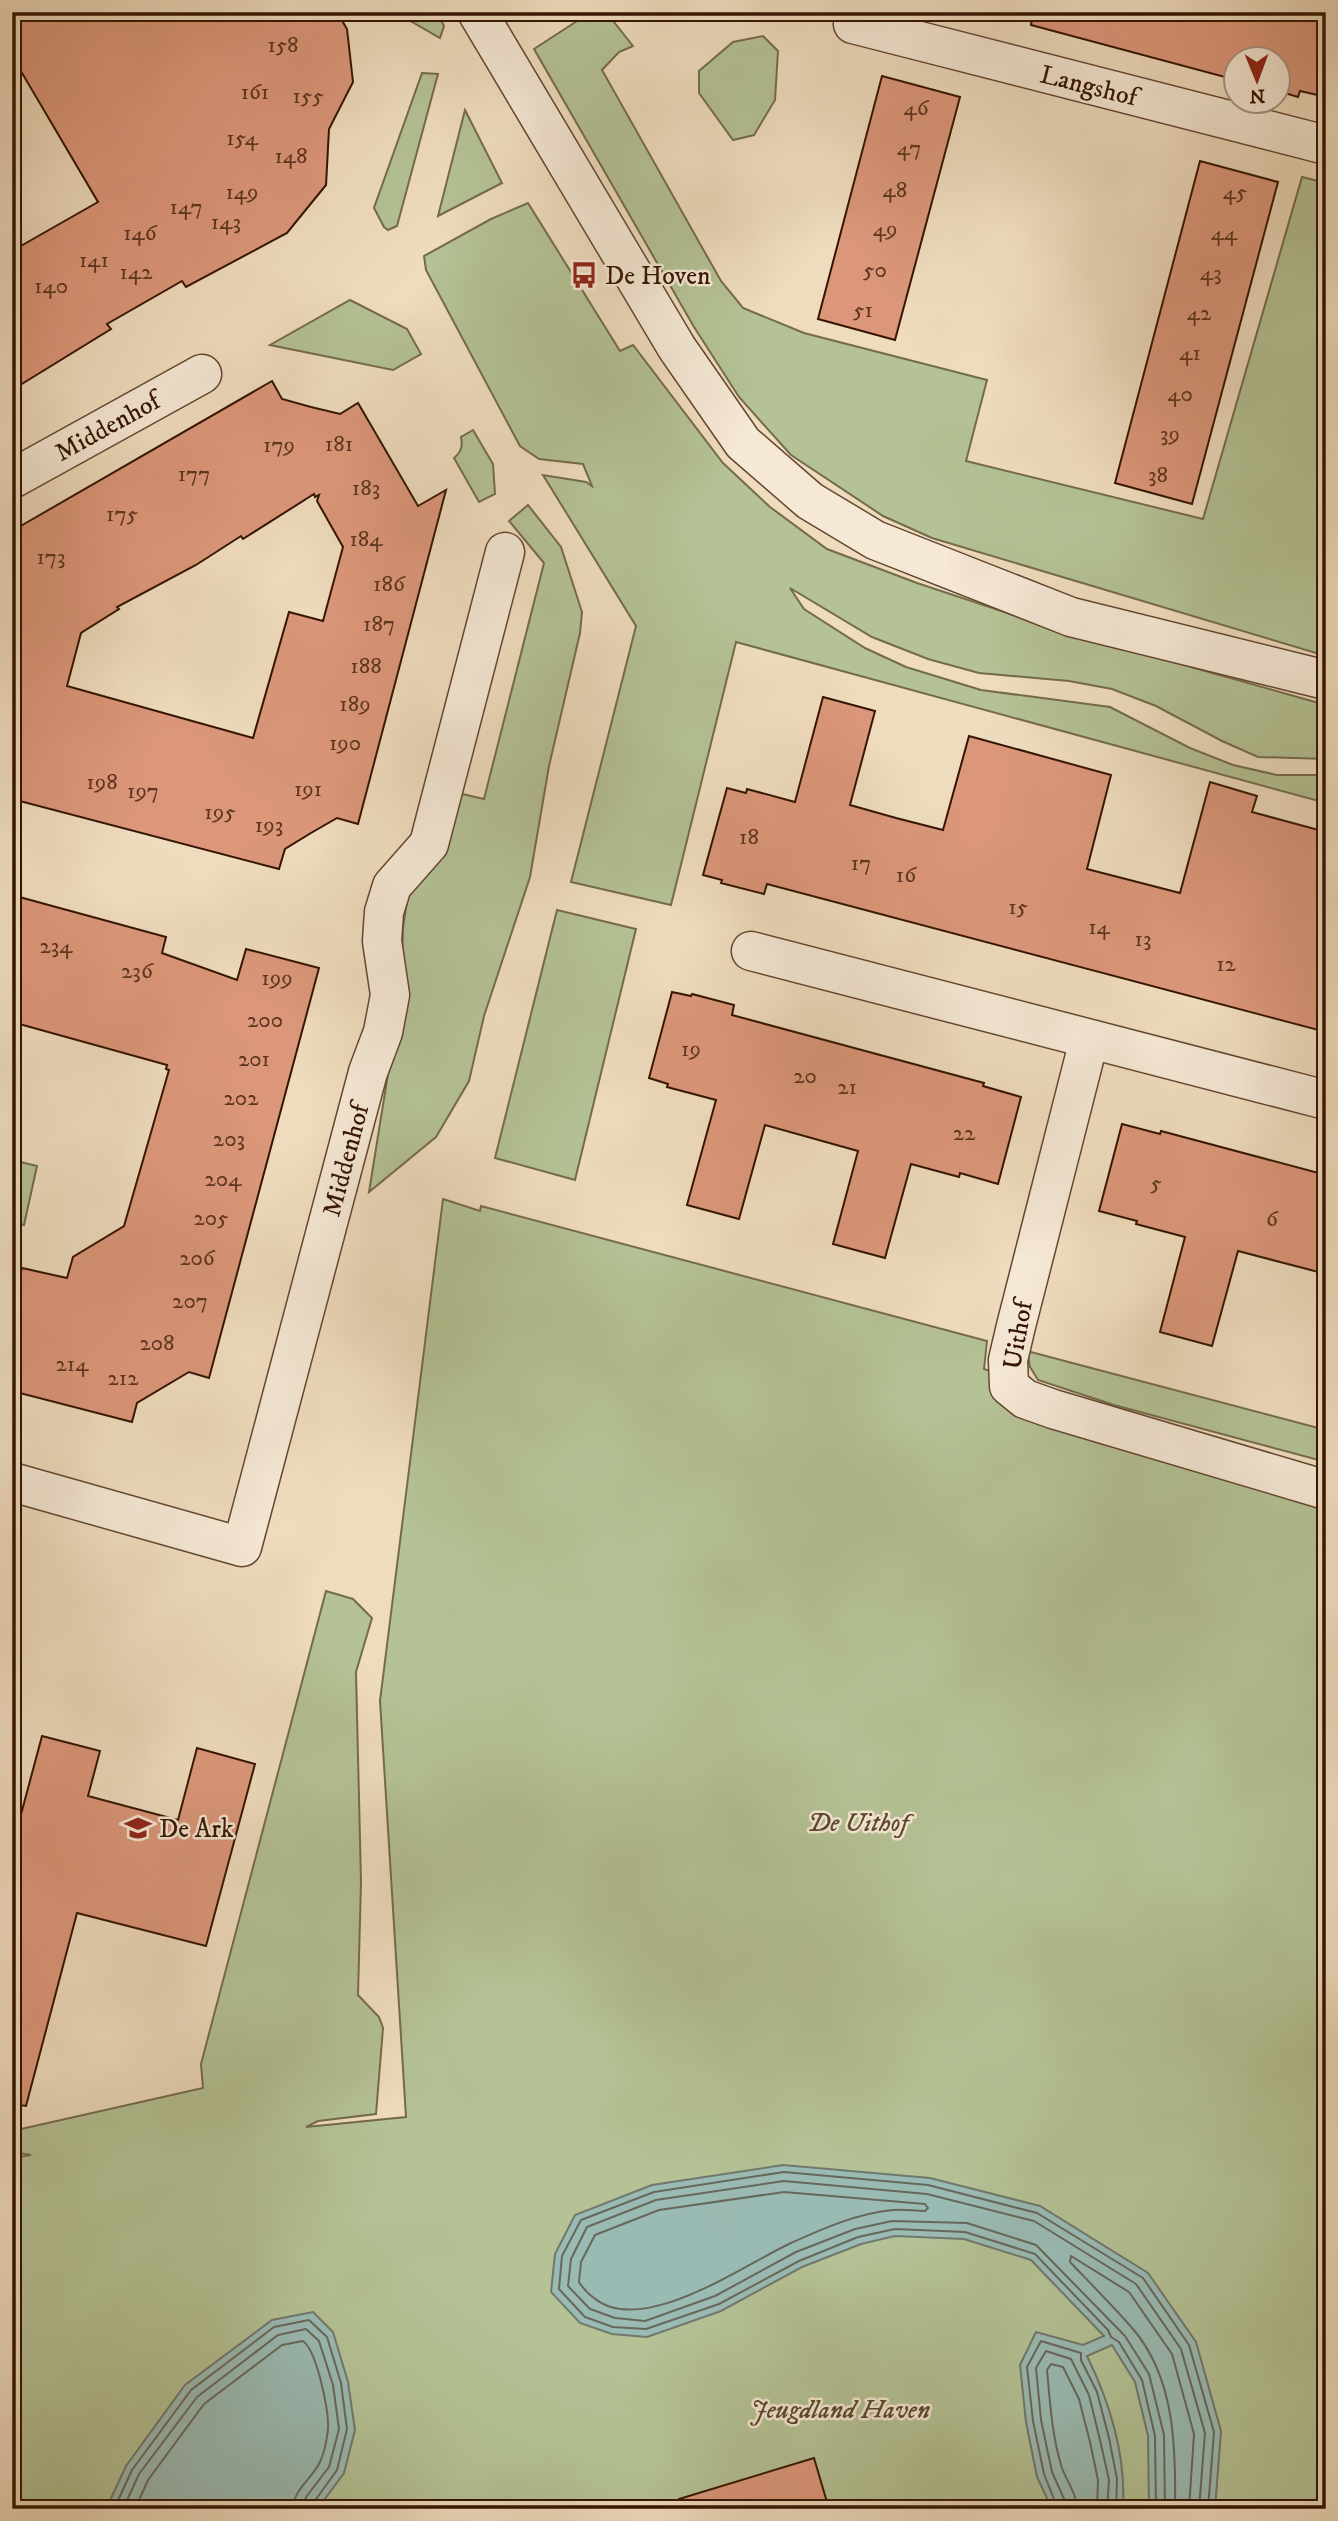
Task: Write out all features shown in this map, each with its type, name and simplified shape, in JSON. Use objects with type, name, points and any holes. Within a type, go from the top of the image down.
[{"type":"street","points":[[477,12],[677,348],[743,443],[810,501],[875,540],[1071,617],[1326,680]]},
{"type":"street","name":"Langshof","points":[[853,24],[1326,145]]},
{"type":"street","name":"Middenhof","points":[[12,479],[202,374]]},
{"type":"street","name":"Middenhof","points":[[12,1482],[242,1547],[368,1072],[383,1032],[390,995],[382,941],[384,912],[392,886],[429,844],[505,552]]},
{"type":"street","points":[[751,951],[1326,1100]]},
{"type":"street","name":"Uithof","points":[[1089,1040],[1013,1337],[1008,1360],[1009,1386],[1025,1399],[1053,1409],[1326,1490]]},
{"type":"green space","points":[[403,12],[437,12],[444,26],[440,38],[407,19]]},
{"type":"green space","points":[[591,12],[606,12],[633,46],[619,52],[602,70],[721,281],[743,308],[804,333],[987,380],[966,461],[1203,519],[1302,177],[1326,183],[1326,656],[932,538],[883,516],[791,455],[739,397],[694,327],[534,49]]},
{"type":"green space","points":[[763,36],[778,51],[775,100],[754,135],[733,140],[699,93],[699,71],[733,42]]},
{"type":"green space","points":[[422,73],[438,74],[397,226],[388,230],[374,208]]},
{"type":"green space","points":[[465,110],[502,183],[438,216]]},
{"type":"green space","points":[[528,203],[620,351],[633,345],[723,463],[770,507],[827,549],[917,583],[1059,630],[1326,705],[1326,759],[1258,757],[1156,706],[1112,689],[1069,681],[979,673],[928,659],[872,637],[790,588],[804,609],[865,648],[906,667],[981,690],[1110,707],[1190,748],[1233,765],[1277,775],[1326,775],[1326,803],[736,642],[671,905],[571,882],[636,626],[543,475],[586,482],[592,486],[583,464],[539,459],[520,446],[426,270],[424,256],[491,219]]},
{"type":"green space","points":[[350,300],[407,329],[421,354],[393,370],[270,345]]},
{"type":"green space","points":[[473,430],[493,464],[495,494],[479,502],[454,458],[461,449],[461,437]]},
{"type":"green space","points":[[528,505],[561,547],[582,612],[580,633],[549,766],[530,877],[484,1016],[469,1081],[436,1137],[369,1192],[401,993],[403,928],[408,893],[462,794],[484,799],[544,563],[509,521]]},
{"type":"green space","points":[[557,910],[636,929],[575,1180],[495,1158]]},
{"type":"green space","points":[[12,1160],[37,1166],[24,1225],[12,1222]]},
{"type":"green space","name":"De Uithof","points":[[443,1199],[480,1211],[481,1206],[987,1341],[984,1369],[1326,1477],[1326,2509],[12,2509],[12,2158],[31,2155],[12,2152],[12,2131],[203,2088],[201,2064],[326,1591],[353,1599],[372,1618],[356,1672],[361,1882],[358,1995],[379,2017],[383,2028],[376,2114],[318,2121],[306,2127],[406,2117],[380,1701]]},
{"type":"green space","points":[[1027,1351],[1326,1430],[1326,1462],[1114,1405],[1038,1380],[1030,1367]]},
{"type":"water","points":[[783,2165],[930,2178],[1040,2206],[1148,2273],[1196,2342],[1221,2431],[1215,2509],[1149,2509],[1148,2436],[1135,2382],[1112,2345],[1087,2356],[1103,2392],[1115,2430],[1122,2468],[1123,2508],[1126,2509],[1052,2509],[1037,2477],[1026,2422],[1020,2365],[1036,2332],[1083,2345],[1104,2336],[1031,2260],[964,2239],[895,2236],[861,2244],[802,2267],[721,2311],[647,2337],[612,2334],[580,2323],[551,2292],[555,2254],[575,2215],[652,2185]]},
{"type":"water","points":[[313,2312],[333,2332],[348,2382],[355,2430],[344,2473],[318,2508],[106,2509],[126,2466],[185,2385],[272,2320]]},
{"type":"building","points":[[12,12],[337,12],[347,29],[353,82],[329,129],[326,185],[287,233],[186,287],[182,281],[107,324],[111,329],[12,390],[12,251],[98,202],[12,56]]},
{"type":"building","points":[[1033,12],[1326,12],[1326,97],[1300,91],[1298,97],[1292,95],[1292,46],[1222,46],[1222,76],[1031,25]]},
{"type":"building","points":[[882,76],[960,97],[895,340],[818,319]]},
{"type":"building","points":[[1200,161],[1278,182],[1192,504],[1115,483]]},
{"type":"building","points":[[272,381],[282,399],[311,407],[340,414],[358,403],[418,506],[446,490],[358,824],[337,818],[285,849],[279,869],[12,799],[12,531]],"holes":[[[314,494],[315,497],[319,495],[317,501],[343,547],[323,621],[289,612],[253,738],[67,686],[81,633],[119,609],[117,607],[196,565],[241,536],[243,539]]]},
{"type":"building","points":[[823,697],[875,711],[850,805],[896,818],[943,830],[969,736],[1111,775],[1087,869],[1180,893],[1210,782],[1257,796],[1252,812],[1326,832],[1326,1032],[767,884],[764,894],[721,883],[722,880],[703,875],[727,788],[746,793],[747,789],[795,802]]},
{"type":"building","points":[[12,895],[166,937],[162,953],[237,980],[246,949],[319,968],[209,1378],[189,1372],[137,1403],[132,1422],[12,1391],[12,1304],[22,1268],[67,1278],[73,1257],[124,1226],[169,1070],[166,1069],[167,1065],[12,1022]]},
{"type":"building","points":[[672,992],[692,994],[734,1005],[732,1015],[984,1083],[983,1086],[1021,1097],[998,1184],[960,1173],[959,1177],[911,1164],[885,1258],[833,1244],[858,1151],[765,1125],[739,1219],[687,1205],[716,1100],[667,1087],[668,1084],[649,1078]]},
{"type":"building","points":[[1122,1124],[1160,1134],[1161,1131],[1326,1175],[1326,1274],[1238,1251],[1212,1346],[1160,1332],[1185,1237],[1099,1211]]},
{"type":"building","points":[[42,1736],[100,1751],[88,1796],[178,1820],[197,1748],[255,1764],[206,1946],[77,1913],[26,2106],[12,2104],[12,1848]]},
{"type":"building","points":[[814,2458],[829,2509],[680,2509],[679,2499]]},
{"type":"place","name":"De Hoven","points":[[584,275]]},
{"type":"place","name":"De Ark","points":[[138,1828]]},
{"type":"park label","name":"Jeugdland Haven","points":[[840,2409]]}]
